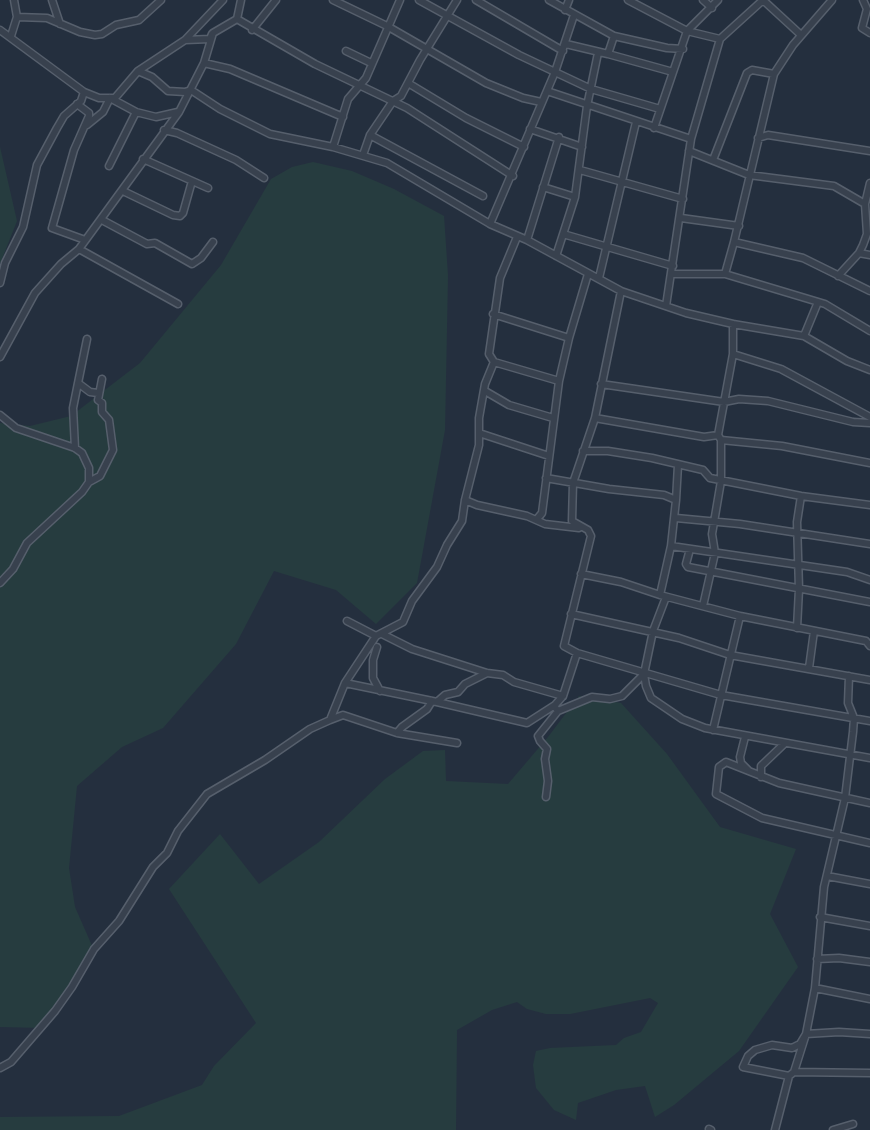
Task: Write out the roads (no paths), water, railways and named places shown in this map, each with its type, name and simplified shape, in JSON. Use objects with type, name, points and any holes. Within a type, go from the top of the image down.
[{"type":"street","points":[[11,36],[17,17],[14,0]]},
{"type":"street","points":[[52,0],[60,24]]},
{"type":"street","points":[[17,17],[47,18],[89,34],[102,34],[116,25],[139,20],[161,0]]},
{"type":"street","points":[[0,30],[11,36],[84,92],[99,98],[115,98],[138,71],[185,40],[223,0]]},
{"type":"street","points":[[237,20],[241,0]]},
{"type":"street","points":[[252,30],[276,0]]},
{"type":"street","points":[[333,0],[387,26],[486,82],[530,101],[541,102]]},
{"type":"street","points":[[333,147],[348,99],[358,85],[366,78],[387,26],[400,0]]},
{"type":"street","points":[[419,0],[448,17],[591,89],[660,109]]},
{"type":"street","points":[[363,155],[370,135],[393,101],[401,96],[426,49],[457,0]]},
{"type":"street","points":[[476,0],[564,48],[608,54],[673,72]]},
{"type":"street","points":[[549,0],[614,36],[658,46],[682,49]]},
{"type":"street","points":[[564,10],[569,0]]},
{"type":"street","points":[[628,0],[687,31],[720,39]]},
{"type":"street","points":[[702,0],[712,8]]},
{"type":"street","points":[[654,128],[687,31],[718,0]]},
{"type":"street","points":[[666,306],[681,218],[691,139],[720,39],[763,0],[801,35]]},
{"type":"street","points":[[725,274],[739,226],[749,175],[774,74],[801,35],[832,0]]},
{"type":"street","points":[[863,0],[868,9],[862,28],[870,33]]},
{"type":"street","points":[[490,224],[555,72],[574,15]]},
{"type":"street","points":[[185,40],[210,39],[213,33],[237,20]]},
{"type":"street","points":[[237,20],[252,30],[393,101],[512,176]]},
{"type":"street","points":[[0,357],[35,293],[61,264],[79,249],[102,220],[110,205],[123,191],[164,130],[179,112],[204,63],[213,33]]},
{"type":"street","points":[[608,54],[614,36]]},
{"type":"street","points":[[346,51],[371,63]]},
{"type":"street","points":[[556,256],[575,197],[587,106],[598,53]]},
{"type":"street","points":[[204,63],[230,68],[343,117]]},
{"type":"street","points":[[713,160],[747,73],[752,70],[774,74]]},
{"type":"street","points":[[138,71],[155,79],[168,91],[185,92],[191,90]]},
{"type":"street","points":[[408,83],[466,118],[524,147]]},
{"type":"street","points":[[191,90],[220,109],[270,134],[333,147],[387,163],[490,224],[527,240],[622,291],[666,306],[733,324],[804,336],[847,361],[870,370]]},
{"type":"street","points":[[547,91],[587,106],[691,139]]},
{"type":"street","points":[[0,283],[5,262],[23,228],[36,165],[60,122],[81,101],[84,92]]},
{"type":"street","points":[[110,98],[136,112],[156,117],[179,112]]},
{"type":"street","points":[[86,126],[103,112],[110,98]]},
{"type":"street","points":[[77,104],[89,113],[86,126],[74,150],[52,228],[85,240]]},
{"type":"street","points":[[109,166],[136,112]]},
{"type":"street","points":[[599,278],[608,247],[621,182],[636,122]]},
{"type":"street","points":[[530,129],[560,137],[582,147]]},
{"type":"street","points":[[164,130],[177,133],[236,160],[264,178]]},
{"type":"street","points":[[370,135],[483,196]]},
{"type":"street","points":[[758,138],[768,135],[870,152]]},
{"type":"street","points":[[527,240],[560,137]]},
{"type":"street","points":[[689,151],[749,175],[834,186],[865,204]]},
{"type":"street","points":[[143,159],[208,188]]},
{"type":"street","points":[[580,170],[683,199]]},
{"type":"street","points":[[123,191],[173,215],[180,216],[183,213],[192,181]]},
{"type":"street","points":[[838,276],[859,253],[867,234],[865,204],[870,183]]},
{"type":"street","points":[[543,187],[575,197]]},
{"type":"street","points":[[681,218],[739,226]]},
{"type":"street","points":[[102,220],[146,244],[155,243],[192,264],[201,258],[213,242]]},
{"type":"street","points":[[562,234],[673,266]]},
{"type":"street","points":[[517,237],[500,278],[489,354],[494,362],[559,382]]},
{"type":"street","points":[[734,242],[793,255],[870,291]]},
{"type":"street","points":[[79,249],[178,304]]},
{"type":"street","points":[[859,253],[870,255]]},
{"type":"street","points":[[537,519],[542,513],[559,382],[569,338],[588,274]]},
{"type":"street","points":[[671,274],[725,274],[825,304],[870,331]]},
{"type":"street","points":[[582,528],[572,521],[573,483],[595,418],[622,291]]},
{"type":"street","points":[[804,336],[818,302]]},
{"type":"street","points":[[494,314],[569,338]]},
{"type":"street","points":[[703,606],[715,553],[712,540],[713,521],[721,481],[719,438],[734,354],[733,324]]},
{"type":"street","points":[[75,448],[73,408],[87,338]]},
{"type":"street","points":[[734,354],[781,369],[870,417]]},
{"type":"street","points":[[330,720],[345,683],[366,651],[381,635],[403,622],[412,601],[437,567],[447,545],[462,521],[465,500],[478,455],[478,432],[485,384],[494,362]]},
{"type":"street","points":[[0,583],[13,569],[27,543],[72,502],[89,482],[100,476],[113,450],[109,420],[102,412],[98,393],[102,379]]},
{"type":"street","points":[[78,383],[90,392],[98,393]]},
{"type":"street","points":[[601,384],[724,402],[739,399],[768,401],[853,422],[870,423]]},
{"type":"street","points":[[485,391],[509,405],[553,418]]},
{"type":"street","points":[[0,416],[16,428],[75,448],[82,453],[87,461],[89,482]]},
{"type":"street","points":[[595,418],[704,437],[782,446],[870,463]]},
{"type":"street","points":[[478,432],[549,456]]},
{"type":"street","points":[[584,451],[608,451],[703,470],[709,478],[721,481],[801,496],[870,505]]},
{"type":"street","points":[[678,465],[676,518],[672,546],[663,596],[644,674],[651,698],[682,719],[713,730],[870,758]]},
{"type":"street","points":[[546,478],[664,495],[676,500]]},
{"type":"street","points":[[797,628],[799,589],[797,522],[801,496]]},
{"type":"street","points":[[465,500],[477,505],[537,519],[545,524],[588,530],[591,536],[564,646],[577,654],[721,695],[870,721]]},
{"type":"street","points":[[676,518],[713,521],[870,544]]},
{"type":"street","points":[[672,546],[847,572],[870,580]]},
{"type":"street","points":[[690,549],[686,566],[870,602]]},
{"type":"street","points":[[581,574],[621,582],[663,596],[740,616],[866,641],[870,646]]},
{"type":"street","points":[[571,614],[653,631],[730,655],[870,680]]},
{"type":"street","points":[[713,730],[740,616]]},
{"type":"street","points":[[347,621],[412,649],[487,673],[503,675],[514,682],[563,696]]},
{"type":"street","points":[[809,668],[814,631]]},
{"type":"street","points":[[380,690],[373,678],[372,660],[381,635]]},
{"type":"street","points":[[366,651],[377,647]]},
{"type":"street","points":[[546,796],[548,780],[545,759],[548,748],[540,741],[538,736],[563,696],[577,654]]},
{"type":"street","points":[[398,732],[434,702],[445,695],[458,692],[465,684],[487,673]]},
{"type":"street","points":[[345,683],[527,723],[556,709],[592,697],[610,698],[622,696],[644,674]]},
{"type":"street","points":[[775,1130],[791,1074],[806,1034],[815,988],[820,917],[827,876],[838,836],[845,798],[854,718],[848,703],[849,676]]},
{"type":"street","points":[[0,1068],[11,1062],[55,1011],[72,987],[94,949],[119,921],[154,866],[167,853],[178,831],[207,794],[265,760],[310,729],[343,715],[398,732],[458,743]]},
{"type":"street","points":[[744,736],[740,757],[741,762],[749,771]]},
{"type":"street","points":[[761,777],[761,766],[784,744]]},
{"type":"street","points":[[870,802],[845,798],[761,777],[726,762],[721,764],[716,794],[762,818],[870,843]]},
{"type":"street","points":[[827,876],[870,884]]},
{"type":"street","points":[[820,917],[870,926]]},
{"type":"street","points":[[817,959],[839,958],[870,962]]},
{"type":"street","points":[[815,988],[870,1000]]},
{"type":"street","points":[[806,1034],[839,1032],[870,1034]]},
{"type":"street","points":[[806,1034],[800,1044],[792,1048],[772,1045],[755,1050],[748,1056],[743,1066],[791,1074],[870,1072]]},
{"type":"street","points":[[833,1130],[853,1124]]}]
